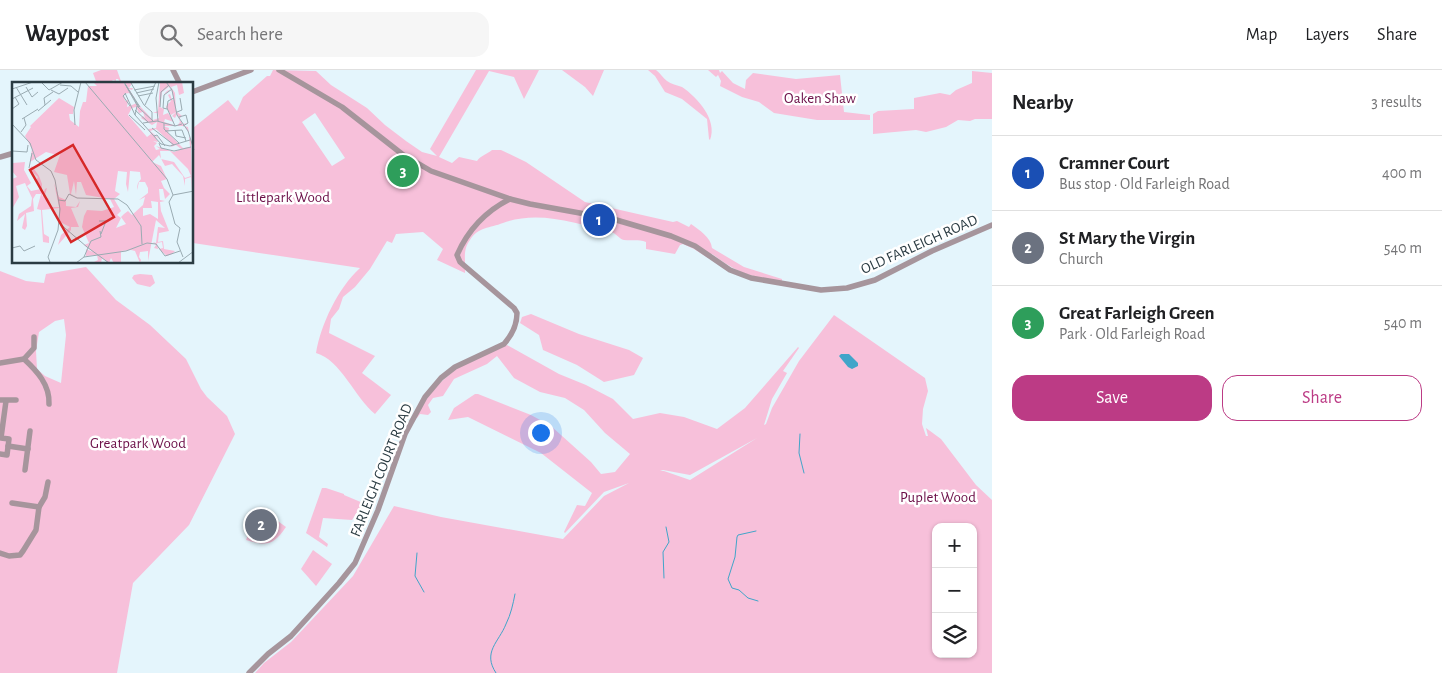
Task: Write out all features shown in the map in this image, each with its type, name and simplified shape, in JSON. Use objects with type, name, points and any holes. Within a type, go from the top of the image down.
[{"type":"street","points":[[194,91],[251,70]]},
{"type":"street","name":"OLD FARLEIGH ROAD","points":[[279,70],[353,114],[390,145],[431,171],[510,199],[598,216],[671,236],[695,246],[730,270],[744,277],[820,290],[847,288],[875,280],[932,251],[992,225]]},
{"type":"street","points":[[498,195],[500,204]]},
{"type":"street","name":"FARLEIGH COURT ROAD","points":[[249,673],[268,654],[291,636],[355,563],[378,510],[406,434],[424,398],[441,378],[455,368],[504,344],[510,338],[516,322],[517,313],[514,308],[460,262],[457,255],[468,234],[484,216],[510,199]]},
{"type":"street","points":[[0,363],[24,359],[34,348],[34,337]]},
{"type":"street","points":[[24,359],[44,381],[48,390],[49,404]]},
{"type":"street","points":[[0,454],[7,455],[9,439],[0,438],[3,401],[16,400]]},
{"type":"street","points":[[25,470],[30,430]]},
{"type":"street","points":[[8,446],[28,449]]},
{"type":"street","points":[[0,553],[9,556],[20,555],[24,551],[36,530],[39,507],[45,498],[48,482]]},
{"type":"street","points":[[12,503],[39,507]]},
{"type":"green space","points":[[101,70],[117,70],[121,82],[116,79],[116,81],[96,82],[93,73]]},
{"type":"green space","name":"Littlepark Wood","points":[[273,70],[316,71],[331,85],[367,108],[406,141],[422,152],[437,156],[430,149],[476,70],[539,70],[524,99],[514,77],[489,71],[439,157],[452,163],[459,157],[477,161],[492,150],[501,150],[526,162],[585,202],[673,222],[677,221],[689,227],[691,224],[707,237],[712,248],[744,267],[782,279],[782,282],[745,273],[712,254],[708,258],[683,244],[680,245],[675,254],[646,249],[646,242],[624,240],[611,232],[557,219],[516,219],[481,230],[473,236],[466,248],[465,273],[437,260],[443,249],[423,232],[396,234],[392,243],[387,241],[370,269],[355,287],[343,297],[339,309],[331,319],[329,333],[375,356],[362,373],[391,395],[375,414],[333,363],[316,353],[322,330],[332,307],[352,276],[360,268],[194,243],[194,127],[228,100],[237,111],[243,97],[267,76],[270,76]],"holes":[[[315,113],[345,158],[332,166],[302,122]]]},
{"type":"green space","points":[[562,70],[604,70],[593,96],[585,87]]},
{"type":"green space","points":[[648,70],[656,70],[667,81],[688,91],[700,103],[709,117],[712,132],[710,140],[707,119],[682,99],[665,92],[655,76]]},
{"type":"green space","name":"Oaken Shaw","points":[[708,70],[719,70],[720,73],[722,71],[733,83],[745,89],[746,80],[753,73],[796,79],[840,75],[844,112],[870,115],[870,120],[817,120],[774,113],[759,102],[742,97],[720,86],[721,81],[718,75],[716,77]]},
{"type":"green space","points":[[972,71],[992,73],[992,119],[958,120],[946,127],[926,132],[916,130],[873,134],[873,114],[878,111],[914,109],[914,98],[940,93],[950,95],[956,90],[972,83]]},
{"type":"green space","name":"Greatpark Wood","points":[[86,267],[116,300],[150,325],[186,359],[201,389],[227,416],[235,434],[189,525],[133,583],[117,673],[0,673],[0,271],[26,281],[44,283],[46,274]],"holes":[[[64,319],[66,335],[61,383],[45,376],[37,369],[36,351],[39,332],[55,321]]]},
{"type":"green space","points":[[134,275],[152,275],[155,283],[150,287],[137,284],[132,278]]},
{"type":"green space","points":[[531,314],[579,334],[629,350],[643,358],[634,375],[604,382],[577,365],[543,350],[539,335],[520,323],[522,317]]},
{"type":"green space","name":"Puplet Wood","points":[[834,315],[925,378],[928,391],[923,409],[922,424],[926,436],[928,436],[926,428],[941,439],[976,485],[992,500],[992,673],[255,673],[264,663],[291,642],[353,576],[394,506],[441,517],[563,539],[604,496],[629,483],[604,492],[565,533],[577,505],[585,506],[592,493],[541,453],[468,417],[448,420],[454,408],[475,394],[478,394],[531,415],[551,426],[591,462],[601,474],[615,472],[630,454],[605,433],[584,410],[565,398],[540,392],[514,378],[497,356],[487,364],[454,379],[443,396],[433,398],[428,405],[431,412],[428,415],[420,414],[417,418],[414,417],[435,387],[458,367],[507,345],[559,374],[613,399],[633,419],[660,413],[684,417],[717,429],[745,408],[798,347],[783,371],[787,373],[772,399],[764,425],[799,361]],"holes":[[[757,438],[690,480],[660,471],[690,475]]]},
{"type":"green space","points":[[322,488],[344,494],[363,503],[352,520],[323,518],[319,537],[328,544],[327,547],[306,533]]},
{"type":"green space","points":[[258,511],[262,513],[250,537],[257,538],[258,533],[262,534],[265,531],[268,520],[262,517],[263,514],[275,519],[286,527],[277,538],[269,543],[264,544],[246,540]]},
{"type":"green space","points":[[313,550],[332,564],[316,586],[301,569]]},
{"type":"water","points":[[841,354],[849,354],[858,363],[858,366],[852,369],[848,367],[839,356]]},
{"type":"waterway","points":[[800,434],[799,453],[804,473]]},
{"type":"waterway","points":[[664,578],[663,552],[669,542],[666,527]]},
{"type":"waterway","points":[[756,531],[738,535],[735,557],[728,579],[732,588],[739,590],[748,598],[758,601]]},
{"type":"waterway","points":[[417,553],[415,576],[424,592]]},
{"type":"waterway","points":[[496,673],[492,666],[491,653],[508,620],[515,594]]},
{"type":"place","name":"Great Farleigh Green","points":[[403,171]]},
{"type":"place","name":"Cramner Court","points":[[599,220]]},
{"type":"place","name":"St Mary the Virgin","points":[[261,525]]}]
